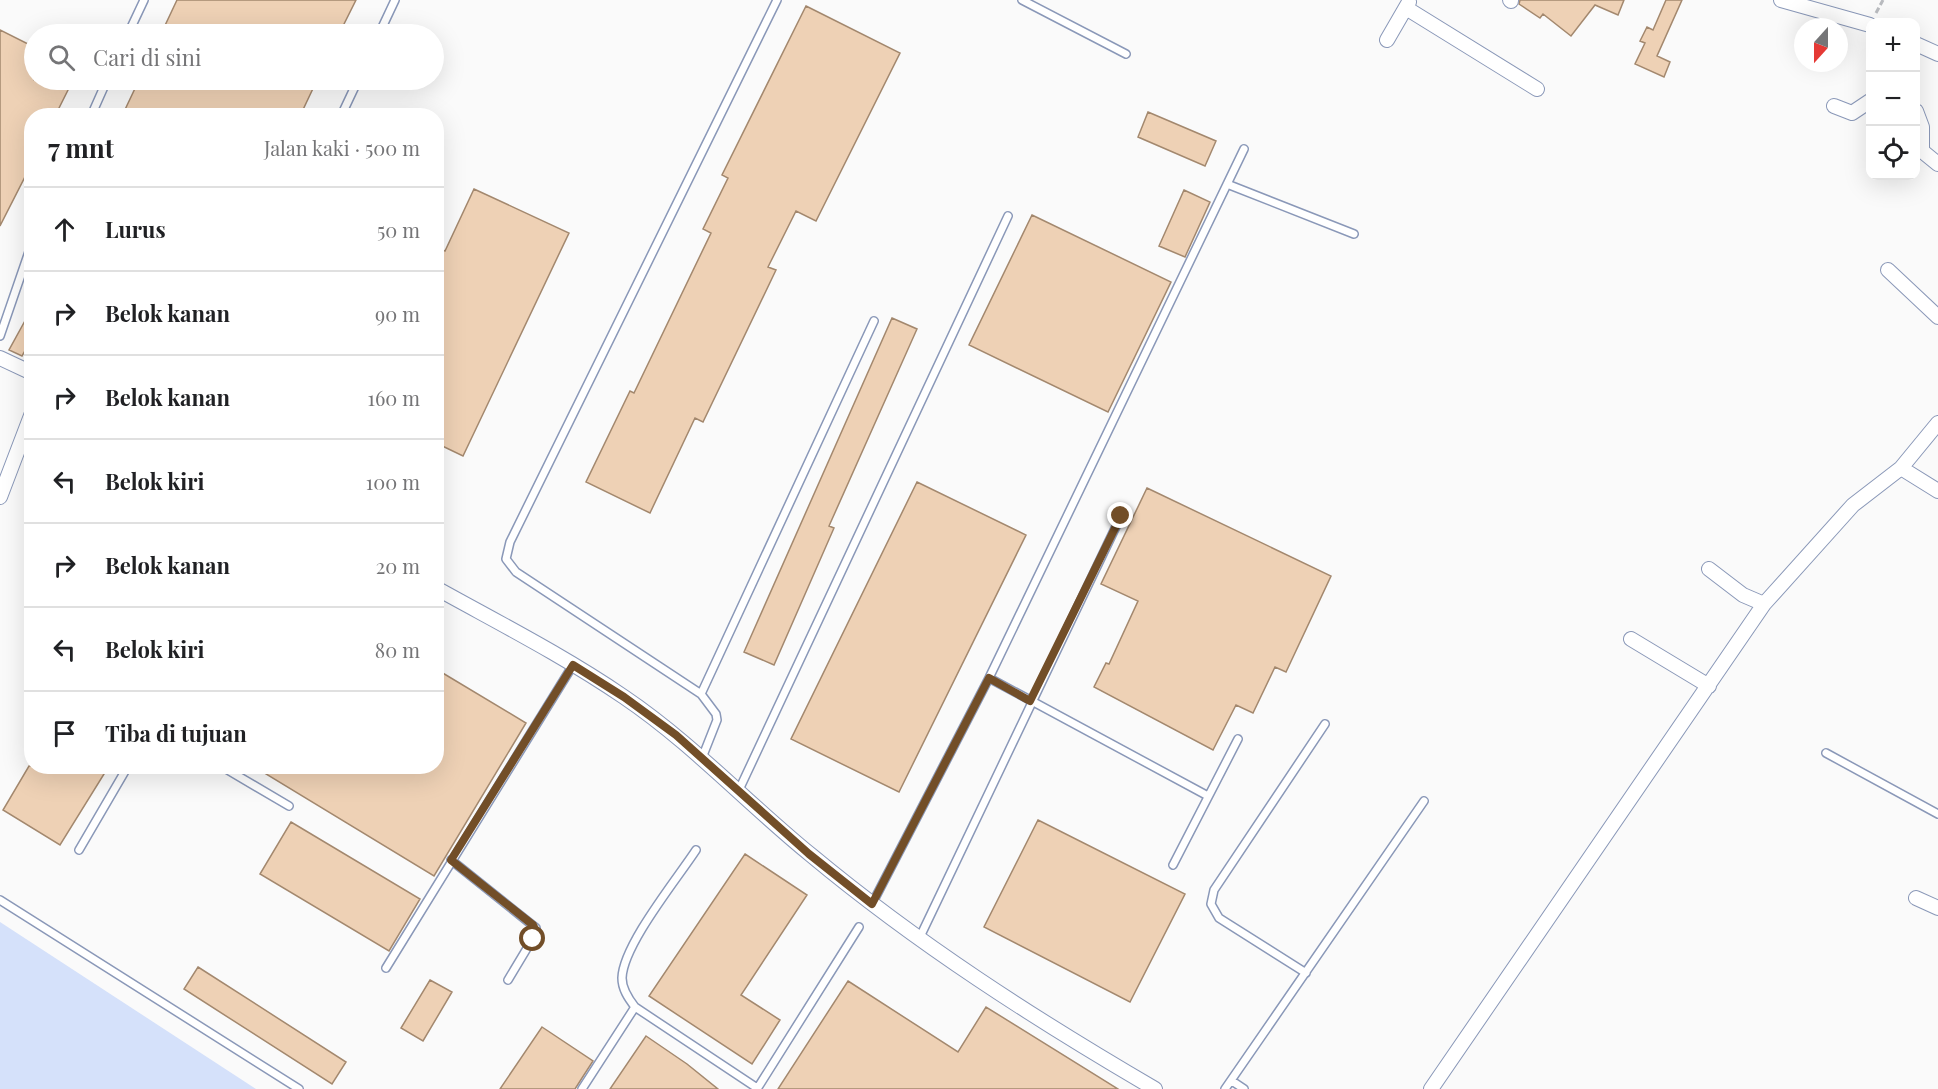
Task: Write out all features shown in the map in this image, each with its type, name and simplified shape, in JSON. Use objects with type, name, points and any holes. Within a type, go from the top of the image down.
[{"type":"street","points":[[1781,0],[1866,24]]},
{"type":"street","points":[[1387,40],[1408,4],[1538,89]]},
{"type":"street","points":[[1920,46],[1938,54]]},
{"type":"street","points":[[1834,106],[1852,113],[1866,104]]},
{"type":"street","points":[[1920,122],[1922,151],[1938,164]]},
{"type":"street","points":[[1888,270],[1938,317]]},
{"type":"street","points":[[0,358],[24,369]]},
{"type":"street","points":[[1431,1089],[1764,604],[1853,505],[1901,468],[1938,423]]},
{"type":"street","points":[[0,497],[24,434]]},
{"type":"street","points":[[1901,468],[1938,491]]},
{"type":"street","points":[[1708,569],[1743,595],[1764,604]]},
{"type":"street","points":[[444,592],[573,665],[624,697],[702,758],[738,792],[872,904],[920,939],[1054,1028],[1155,1089]]},
{"type":"street","points":[[1631,639],[1709,686]]},
{"type":"street","points":[[1916,898],[1938,908]]},
{"type":"lane","points":[[133,24],[144,0]]},
{"type":"lane","points":[[384,24],[395,0]]},
{"type":"lane","points":[[702,758],[717,720],[716,714],[701,694],[516,572],[506,559],[510,542],[777,0]]},
{"type":"lane","points":[[1022,0],[1126,54]]},
{"type":"lane","points":[[95,108],[103,90]]},
{"type":"lane","points":[[345,108],[353,90]]},
{"type":"lane","points":[[872,904],[989,678],[1244,149]]},
{"type":"lane","points":[[1227,184],[1354,234]]},
{"type":"lane","points":[[738,792],[1008,216]]},
{"type":"lane","points":[[0,336],[24,265]]},
{"type":"lane","points":[[701,694],[874,321]]},
{"type":"lane","points":[[920,939],[1030,701],[1121,516]]},
{"type":"lane","points":[[386,968],[573,665]]},
{"type":"lane","points":[[989,678],[1208,796]]},
{"type":"lane","points":[[1306,973],[1219,918],[1211,904],[1214,890],[1325,724]]},
{"type":"lane","points":[[1173,865],[1238,739]]},
{"type":"lane","points":[[1826,753],[1938,814]]},
{"type":"lane","points":[[79,850],[123,774]]},
{"type":"lane","points":[[235,774],[289,806]]},
{"type":"lane","points":[[1225,1089],[1424,801]]},
{"type":"lane","points":[[696,849],[630,950],[622,980],[626,996],[635,1007],[757,1089],[859,927]]},
{"type":"lane","points":[[451,860],[536,928],[535,935],[508,980]]},
{"type":"lane","points":[[0,900],[299,1089]]},
{"type":"lane","points":[[582,1089],[635,1007]]},
{"type":"lane","points":[[1232,1081],[1244,1089]]},
{"type":"shaded area","points":[[0,922],[256,1089],[0,1089]]},
{"type":"building","points":[[177,0],[356,0],[344,24],[166,24]]},
{"type":"building","points":[[1520,0],[1624,0],[1618,15],[1595,5],[1571,36],[1543,14],[1540,18],[1519,4]]},
{"type":"building","points":[[1666,0],[1682,0],[1657,56],[1670,62],[1664,77],[1635,64],[1645,43],[1640,41],[1647,27],[1653,30]]},
{"type":"building","points":[[806,6],[900,53],[816,221],[796,211],[768,267],[776,270],[703,422],[695,418],[650,513],[586,482],[630,391],[634,393],[711,233],[703,229],[728,178],[722,175]]},
{"type":"building","points":[[0,30],[24,42],[24,90],[68,90],[59,108],[24,108],[24,179],[0,226]]},
{"type":"building","points":[[134,90],[312,90],[304,108],[126,108]]},
{"type":"building","points":[[1148,112],[1216,141],[1205,166],[1138,137]]},
{"type":"building","points":[[474,189],[569,233],[463,456],[444,447],[445,251]]},
{"type":"building","points":[[1184,190],[1210,202],[1185,257],[1159,246]]},
{"type":"building","points":[[1032,215],[1171,282],[1108,412],[969,345]]},
{"type":"building","points":[[892,318],[917,329],[829,526],[834,528],[774,665],[744,652]]},
{"type":"building","points":[[24,323],[24,353],[22,356],[9,350]]},
{"type":"building","points":[[917,482],[1026,535],[899,792],[791,739]]},
{"type":"building","points":[[1147,488],[1331,576],[1286,672],[1275,667],[1253,713],[1236,705],[1213,750],[1094,687],[1106,663],[1109,664],[1138,601],[1101,584]]},
{"type":"building","points":[[444,674],[526,723],[434,876],[266,774],[444,774]]},
{"type":"building","points":[[24,774],[104,774],[60,845],[3,810]]},
{"type":"building","points":[[1038,820],[1185,894],[1130,1002],[984,927]]},
{"type":"building","points":[[291,822],[420,899],[389,951],[260,874]]},
{"type":"building","points":[[745,854],[807,895],[741,995],[780,1020],[752,1064],[649,996]]},
{"type":"building","points":[[198,967],[346,1062],[332,1084],[184,989]]},
{"type":"building","points":[[430,980],[452,992],[423,1041],[401,1028]]},
{"type":"building","points":[[848,981],[958,1052],[986,1007],[1118,1089],[778,1089]]},
{"type":"building","points":[[542,1027],[593,1061],[575,1089],[500,1089]]},
{"type":"building","points":[[646,1036],[687,1064],[718,1089],[610,1089]]},
{"type":"route","points":[[533,939],[536,931],[533,925],[451,860],[573,665],[624,697],[676,735],[809,854],[872,904],[989,678],[1030,701],[1121,516]]}]
